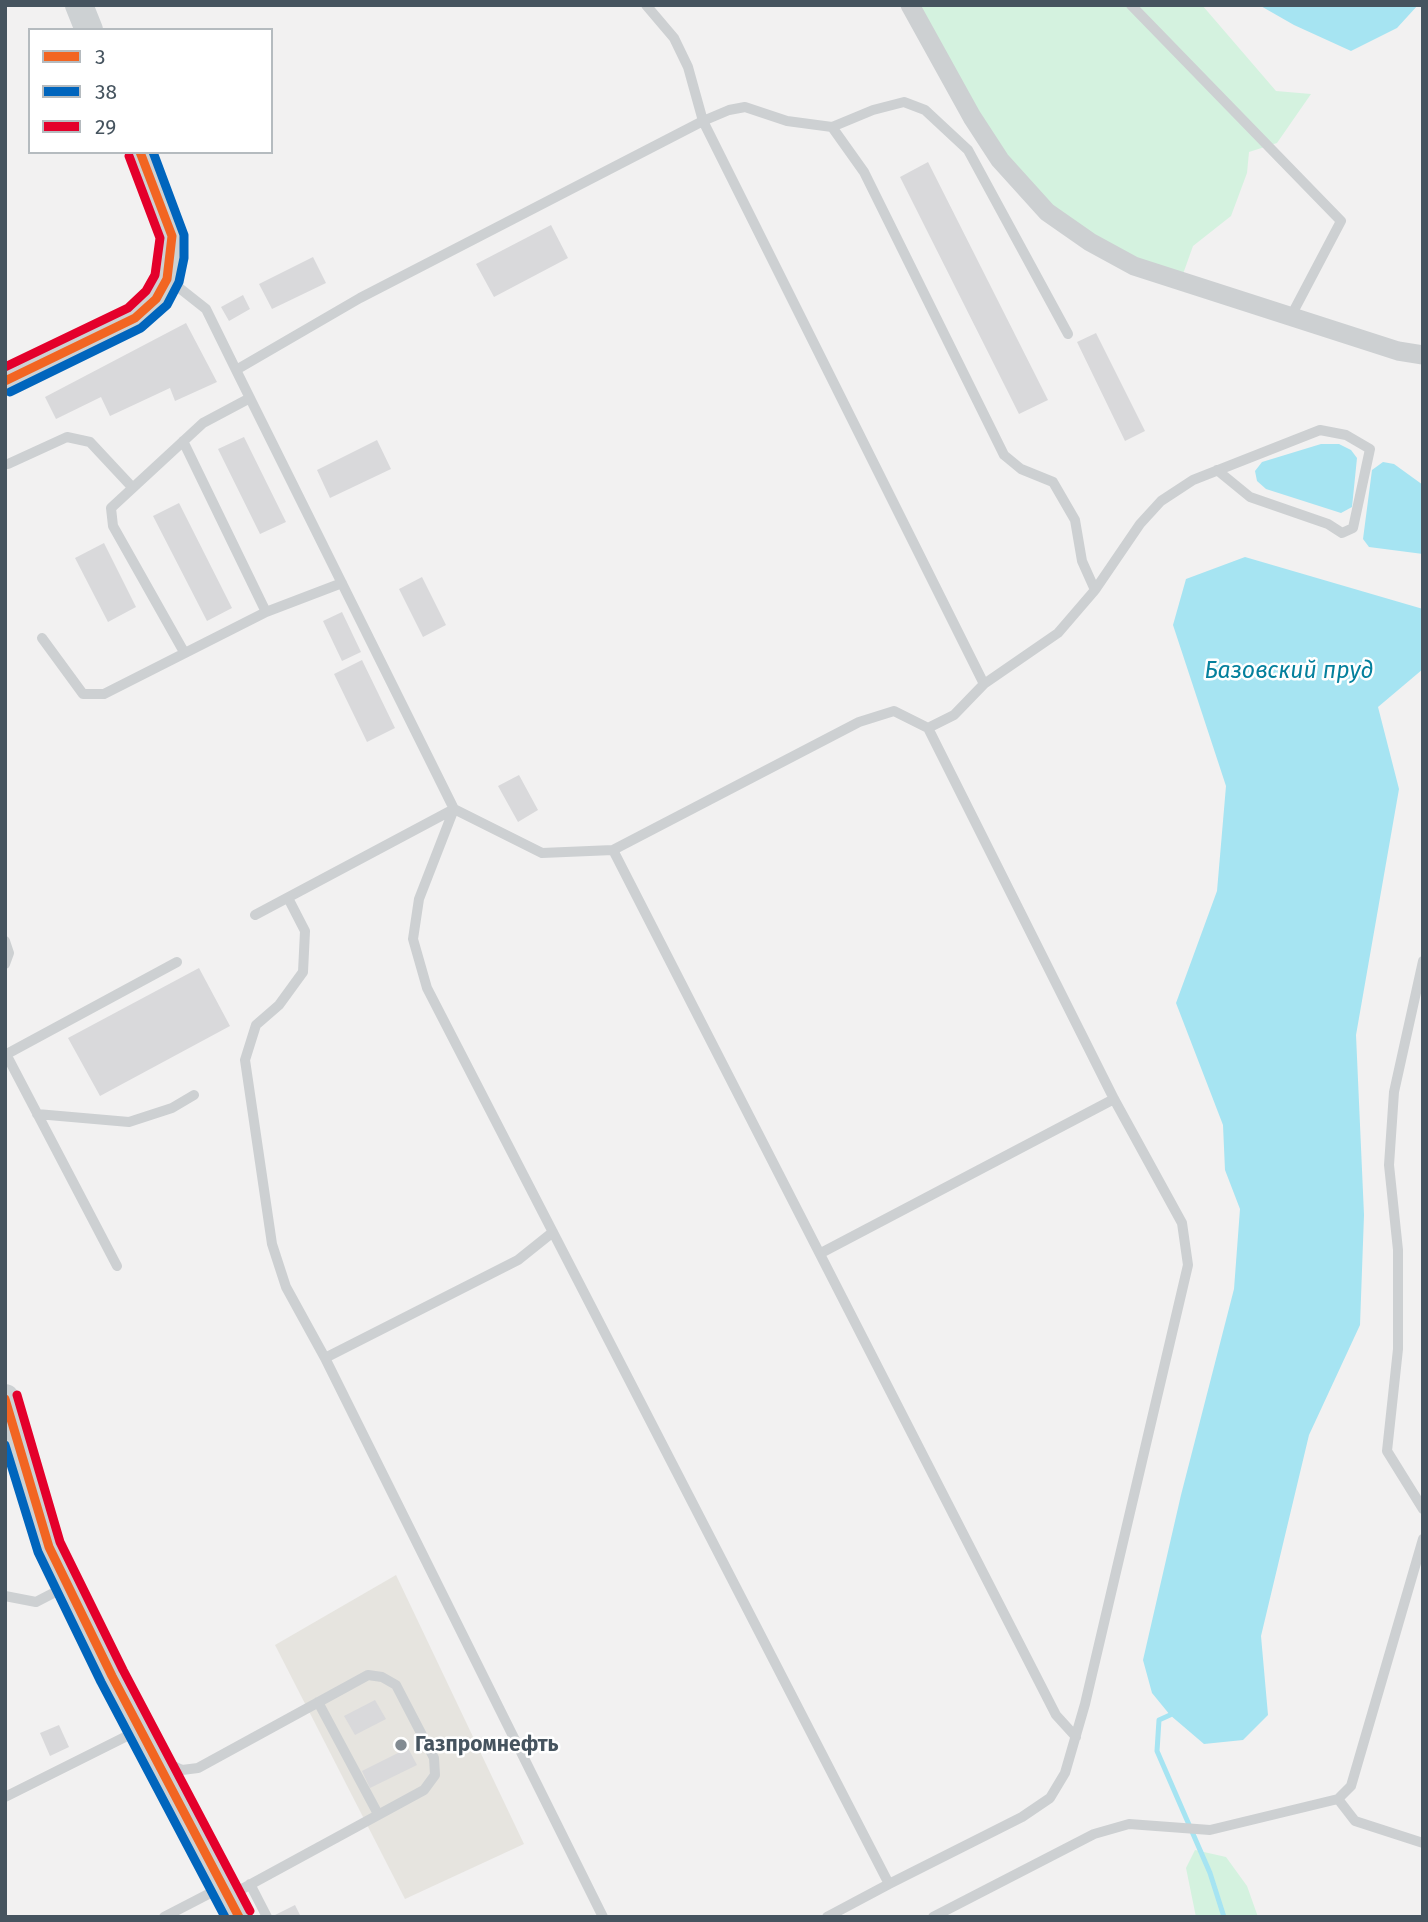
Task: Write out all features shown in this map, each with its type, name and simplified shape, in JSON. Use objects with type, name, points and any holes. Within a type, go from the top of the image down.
[{"type":"main road","points":[[79,5],[88,28]]},
{"type":"main road","points":[[5,381],[135,318],[156,299],[167,279],[172,257],[172,236],[141,154]]},
{"type":"main road","points":[[5,1398],[13,1459],[49,1547],[145,1737],[235,1896]]},
{"type":"street","points":[[910,5],[972,117],[1000,160],[1047,212],[1134,266],[1398,351],[1423,355]]},
{"type":"lane","points":[[646,5],[674,38],[699,99],[703,121],[984,684]]},
{"type":"lane","points":[[1131,5],[1341,221],[1291,316]]},
{"type":"lane","points":[[236,370],[359,298],[703,121],[729,110],[746,107],[787,121],[832,127],[873,110],[904,102],[925,110],[968,149],[1068,334]]},
{"type":"lane","points":[[832,127],[864,172],[1004,455],[1021,469],[1053,482],[1070,510],[1075,520],[1082,561],[1095,590]]},
{"type":"lane","points":[[167,279],[206,309],[454,809],[542,853],[613,850],[859,722],[894,711],[928,728],[1114,1099],[1182,1223],[1188,1265],[1076,1737],[1065,1773],[1051,1798],[1023,1817],[827,1917]]},
{"type":"lane","points":[[184,652],[113,526],[111,508],[203,423],[250,398]]},
{"type":"lane","points":[[928,728],[954,715],[984,684],[1058,633],[1095,590],[1140,524],[1161,501],[1193,480],[1217,470],[1320,430],[1346,435],[1370,449],[1353,528],[1342,533],[1328,524],[1250,497],[1217,470]]},
{"type":"lane","points":[[8,464],[67,437],[90,442],[132,487]]},
{"type":"lane","points":[[183,441],[266,612]]},
{"type":"lane","points":[[42,638],[83,694],[104,694],[266,612],[342,583]]},
{"type":"lane","points":[[255,915],[454,809]]},
{"type":"lane","points":[[454,809],[419,899],[413,939],[427,988],[889,1885]]},
{"type":"lane","points":[[613,850],[1056,1715],[1076,1737]]},
{"type":"lane","points":[[288,898],[305,930],[303,972],[279,1005],[256,1025],[245,1060],[272,1244],[286,1287],[325,1358],[603,1917]]},
{"type":"lane","points":[[5,941],[9,953],[5,964]]},
{"type":"lane","points":[[1423,961],[1394,1092],[1389,1165],[1398,1250],[1398,1349],[1387,1451],[1423,1508]]},
{"type":"lane","points":[[117,1266],[5,1054],[177,962]]},
{"type":"lane","points":[[37,1114],[129,1122],[172,1108],[194,1095]]},
{"type":"lane","points":[[821,1254],[1114,1099]]},
{"type":"lane","points":[[325,1358],[518,1260],[553,1233]]},
{"type":"lane","points":[[933,1917],[1094,1834],[1129,1824],[1210,1830],[1338,1799],[1351,1786],[1423,1539]]},
{"type":"lane","points":[[5,1596],[36,1602],[68,1585]]},
{"type":"lane","points":[[5,1797],[145,1737],[169,1765],[183,1770],[198,1768],[368,1675],[383,1677],[396,1685],[434,1758],[435,1775],[424,1790],[235,1896],[164,1917]]},
{"type":"lane","points":[[318,1702],[378,1814]]},
{"type":"lane","points":[[1338,1799],[1356,1821],[1423,1843]]},
{"type":"lane","points":[[235,1896],[267,1917]]},
{"type":"shaded area","name":"Газпромнефть","points":[[396,1575],[524,1844],[405,1899],[275,1645]]},
{"type":"green space","points":[[909,5],[1202,5],[1276,91],[1311,94],[1277,143],[1249,152],[1247,173],[1231,216],[1193,246],[1183,274],[1127,257],[1059,220],[999,155]]},
{"type":"green space","points":[[1195,1850],[1226,1857],[1247,1886],[1258,1917],[1196,1917],[1186,1868]]},
{"type":"water","points":[[1259,5],[1418,5],[1397,28],[1351,51],[1294,25]]},
{"type":"water","points":[[1321,444],[1339,444],[1351,450],[1357,458],[1352,507],[1341,513],[1266,489],[1257,481],[1255,471],[1262,462]]},
{"type":"water","points":[[1383,462],[1394,464],[1423,485],[1423,554],[1369,547],[1363,539],[1372,470]]},
{"type":"water","name":"Базовский пруд","points":[[1245,557],[1423,609],[1423,669],[1378,707],[1399,789],[1356,1035],[1364,1215],[1360,1325],[1309,1435],[1261,1636],[1268,1715],[1243,1740],[1204,1744],[1170,1715],[1152,1693],[1143,1660],[1181,1495],[1234,1289],[1240,1209],[1225,1170],[1223,1125],[1176,1003],[1217,891],[1226,786],[1173,625],[1186,579]]},
{"type":"building","points":[[928,162],[1048,400],[1019,414],[900,177]]},
{"type":"building","points":[[551,225],[568,258],[494,297],[476,264]]},
{"type":"building","points":[[313,257],[326,283],[272,309],[259,284]]},
{"type":"building","points":[[243,295],[250,309],[229,321],[221,307]]},
{"type":"building","points":[[186,323],[217,382],[175,401],[170,388],[110,416],[101,397],[56,419],[45,397]]},
{"type":"building","points":[[1096,333],[1145,431],[1125,441],[1077,342]]},
{"type":"building","points":[[244,437],[286,522],[260,534],[218,449]]},
{"type":"building","points":[[377,440],[391,469],[330,498],[317,470]]},
{"type":"building","points":[[179,503],[232,608],[207,621],[153,516]]},
{"type":"building","points":[[104,543],[136,607],[108,622],[75,558]]},
{"type":"building","points":[[422,577],[446,625],[423,637],[399,589]]},
{"type":"building","points":[[342,612],[361,652],[342,661],[323,621]]},
{"type":"building","points":[[362,660],[395,728],[367,742],[334,674]]},
{"type":"building","points":[[519,775],[538,810],[518,822],[498,786]]},
{"type":"building","points":[[199,968],[230,1026],[100,1096],[68,1038]]},
{"type":"building","points":[[375,1700],[386,1719],[355,1735],[344,1716]]},
{"type":"building","points":[[59,1725],[69,1747],[50,1756],[40,1733]]},
{"type":"building","points":[[408,1748],[417,1765],[370,1788],[362,1771]]},
{"type":"building","points":[[295,1905],[301,1917],[276,1917],[275,1915]]},
{"type":"waterway","points":[[1170,1715],[1159,1720],[1157,1751],[1210,1873],[1224,1917]]},
{"type":"transit line","name":"3","points":[[5,381],[135,318],[156,299],[167,279],[172,236],[141,154]]},
{"type":"transit line","name":"38","points":[[10,392],[141,328],[167,305],[179,282],[184,258],[184,235],[154,154]]},
{"type":"transit line","name":"29","points":[[5,367],[128,308],[146,291],[155,275],[160,238],[129,156]]},
{"type":"transit line","name":"29","points":[[17,1395],[60,1542],[123,1670],[250,1911]]},
{"type":"transit line","name":"3","points":[[5,1399],[49,1547],[112,1676],[239,1917]]},
{"type":"transit line","name":"38","points":[[5,1445],[38,1552],[101,1682],[225,1917]]},
{"type":"place","name":"Газпромнефть","points":[[401,1745]]}]
